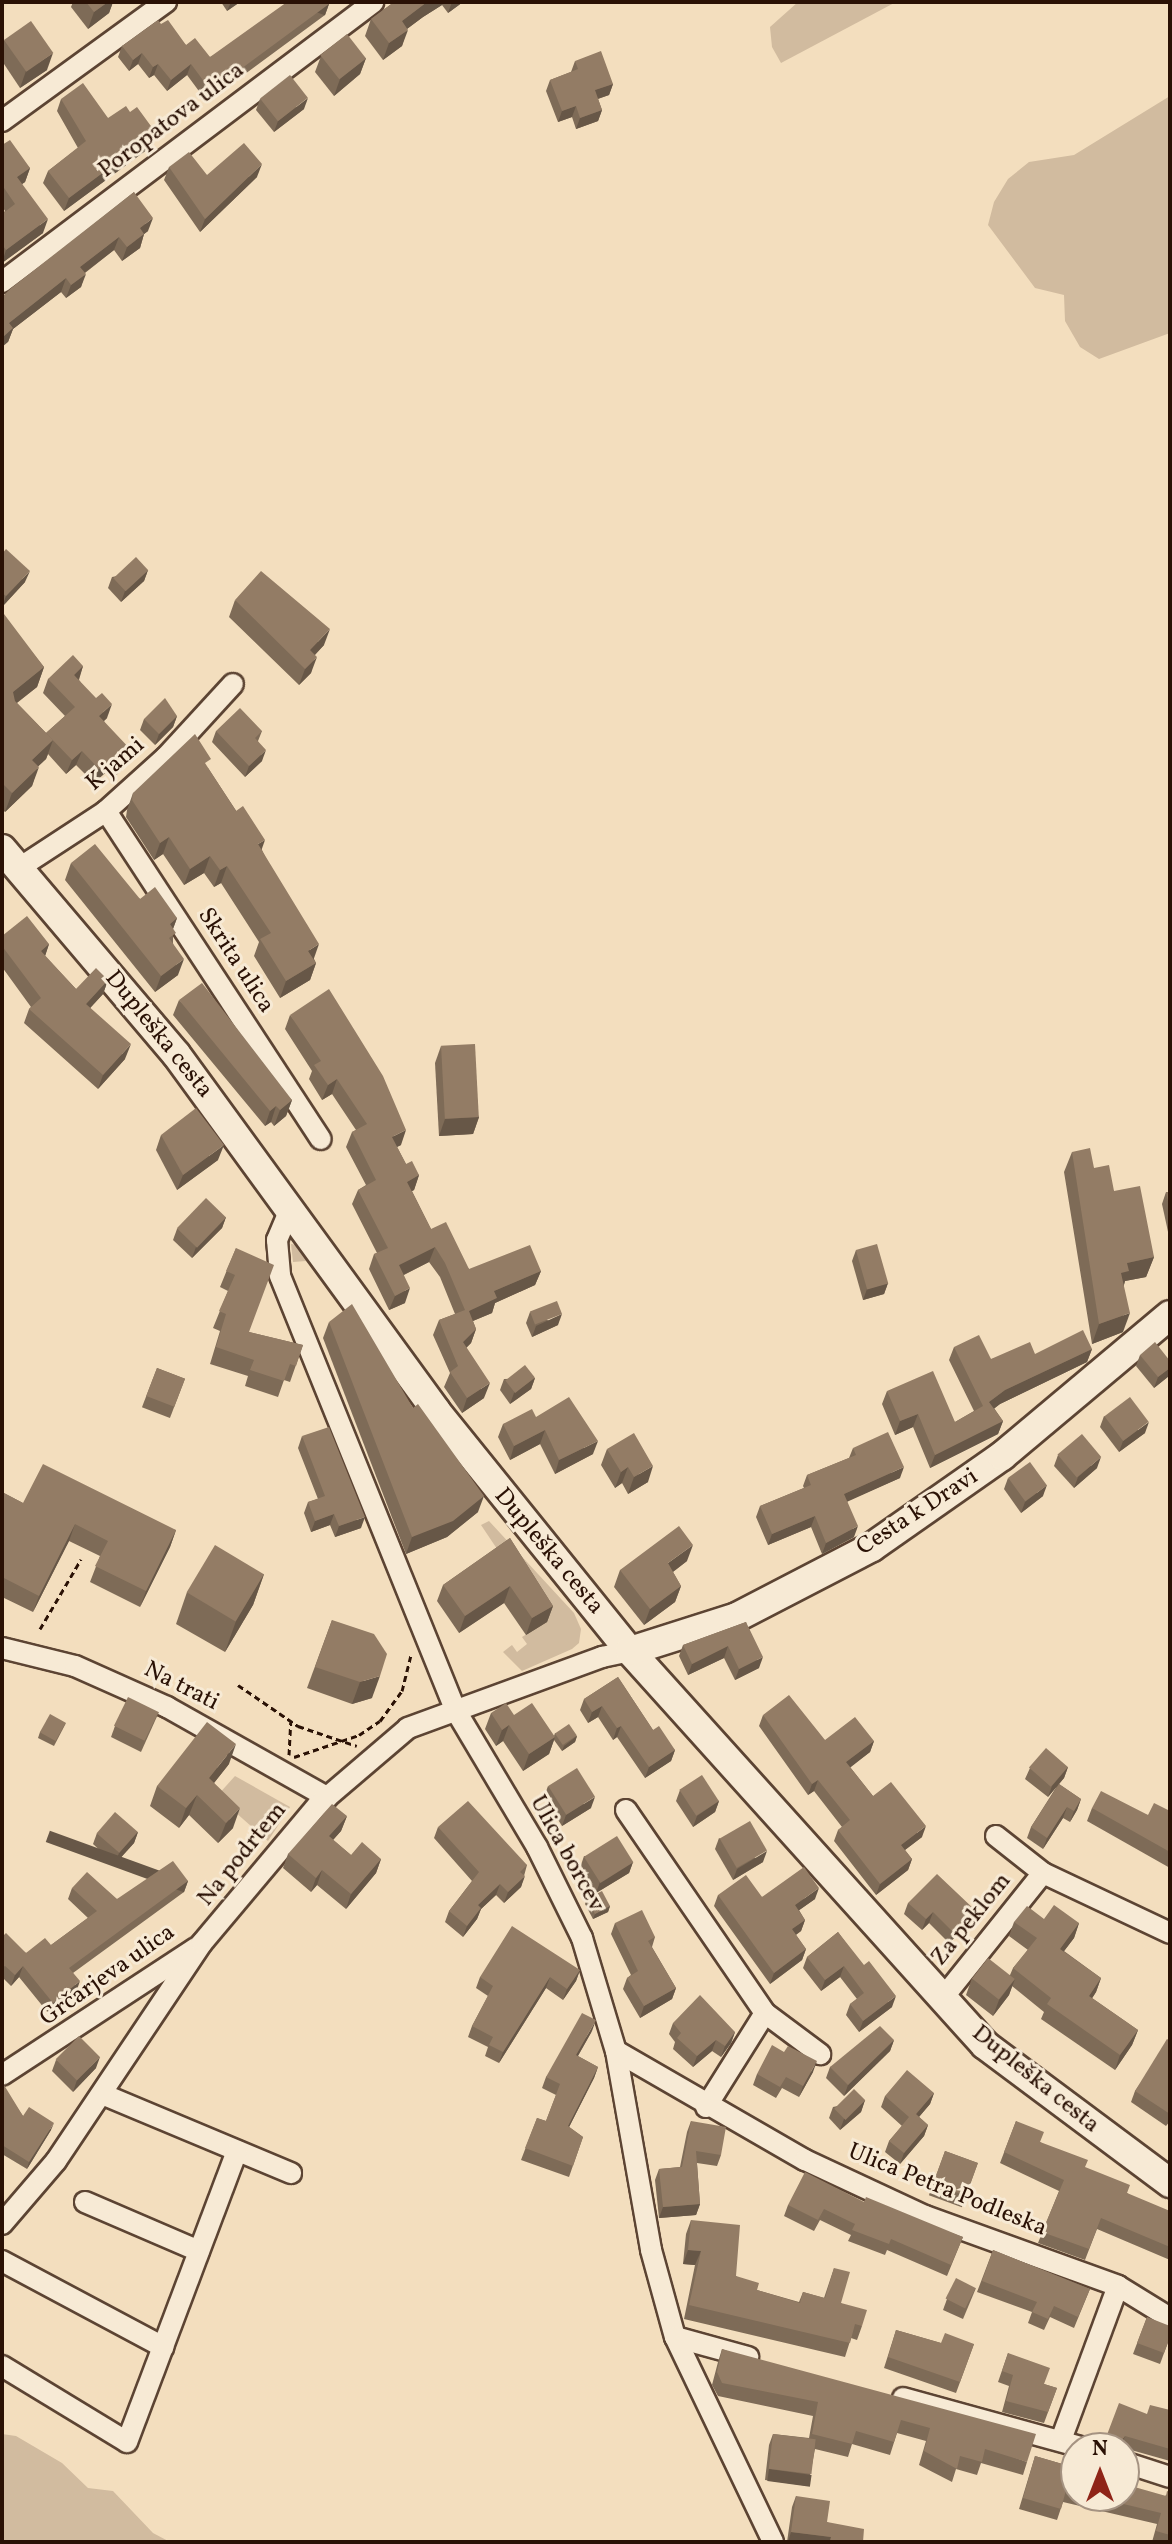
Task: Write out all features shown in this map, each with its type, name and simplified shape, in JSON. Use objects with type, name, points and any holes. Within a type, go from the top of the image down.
[{"type":"street","points":[[2,121],[166,2]]},
{"type":"street","name":"Poropatova ulica","points":[[2,282],[373,2]]},
{"type":"street","name":"K jami","points":[[10,858],[106,811],[166,757],[233,684]]},
{"type":"street","name":"Skrita ulica","points":[[106,811],[321,1139]]},
{"type":"street","name":"Dupleška cesta","points":[[10,858],[176,1054],[291,1207],[436,1411],[630,1651],[985,2045],[1170,2183]]},
{"type":"street","name":"Ulica borcev","points":[[291,1207],[277,1240],[280,1276],[456,1711],[537,1847],[582,1938],[616,2051],[651,2250],[675,2337],[773,2542]]},
{"type":"street","name":"Cesta k Dravi","points":[[630,1651],[737,1617],[872,1547],[1002,1456],[1170,1315]]},
{"type":"street","name":"Na trati","points":[[2,1648],[75,1666],[167,1707],[327,1797]]},
{"type":"street","name":"Na podrtem","points":[[2,2224],[56,2161],[202,1943],[327,1797],[408,1728],[602,1657],[630,1651]]},
{"type":"street","points":[[626,1810],[765,2013],[820,2054]]},
{"type":"street","name":"Za peklom","points":[[996,1836],[1043,1873],[1170,1933]]},
{"type":"street","name":"Za peklom","points":[[942,1999],[1043,1873]]},
{"type":"street","name":"Grčarjeva ulica","points":[[2,2075],[202,1943]]},
{"type":"street","points":[[706,2107],[765,2013]]},
{"type":"street","name":"Ulica Petra Podleska","points":[[616,2051],[706,2107],[925,2216],[1118,2286],[1170,2318]]},
{"type":"street","points":[[102,2094],[291,2173]]},
{"type":"street","points":[[2,2366],[127,2442],[237,2151]]},
{"type":"street","points":[[85,2202],[199,2251]]},
{"type":"street","points":[[2,2261],[163,2347]]},
{"type":"street","points":[[1064,2432],[1118,2286]]},
{"type":"street","points":[[675,2337],[768,2362]]},
{"type":"street","points":[[876,2391],[1060,2440]]},
{"type":"street","points":[[1140,2467],[1170,2477]]},
{"type":"path","points":[[40,1629],[81,1559]]},
{"type":"path","points":[[291,1722],[289,1758],[370,1729],[393,1705],[407,1676],[412,1647]]},
{"type":"path","points":[[238,1685],[291,1722],[340,1742],[367,1749]]},
{"type":"shaded area","points":[[798,2],[896,2],[781,63],[772,47],[770,27]]},
{"type":"shaded area","points":[[1170,96],[1170,333],[1099,359],[1080,347],[1065,321],[1064,295],[1035,288],[988,225],[994,202],[1008,179],[1029,162],[1074,155]]},
{"type":"shaded area","points":[[291,1244],[297,1245],[357,1330],[306,1261],[293,1262]]},
{"type":"shaded area","points":[[489,1521],[574,1613],[581,1629],[579,1643],[572,1649],[522,1671],[503,1652],[512,1645],[517,1652],[527,1644],[522,1637],[546,1622],[481,1525]]},
{"type":"shaded area","points":[[235,1776],[290,1807],[268,1841],[217,1796]]},
{"type":"shaded area","points":[[2,2434],[16,2436],[62,2463],[88,2488],[113,2491],[153,2533],[170,2542],[2,2542]]},
{"type":"building","points":[[86,2],[108,2],[94,12]]},
{"type":"building","points":[[287,2],[329,4],[211,91],[191,64],[171,80],[158,64],[153,67],[142,53],[133,60],[122,46],[158,20],[161,24],[168,20],[186,45],[195,38],[210,57]]},
{"type":"building","points":[[394,2],[427,2],[402,21],[408,30],[389,43],[371,19]]},
{"type":"building","points":[[31,21],[53,53],[26,72],[4,40]]},
{"type":"building","points":[[347,34],[366,58],[339,79],[320,55]]},
{"type":"building","points":[[601,51],[613,84],[595,90],[602,110],[580,118],[576,106],[562,111],[550,80],[578,69],[575,61]]},
{"type":"building","points":[[290,75],[308,98],[278,121],[260,98]]},
{"type":"building","points":[[83,83],[108,118],[126,106],[130,112],[137,107],[156,133],[69,198],[48,171],[86,141],[61,99]]},
{"type":"building","points":[[10,140],[30,168],[17,177],[48,219],[6,250],[2,247],[2,214],[15,204],[2,185],[2,145]]},
{"type":"building","points":[[244,143],[262,164],[205,219],[169,167],[189,152],[207,175]]},
{"type":"building","points":[[134,192],[153,218],[140,228],[144,234],[127,247],[119,237],[80,267],[86,274],[71,285],[66,278],[9,323],[13,328],[2,338],[2,297]]},
{"type":"building","points":[[6,549],[30,571],[6,596],[2,593],[2,554]]},
{"type":"building","points":[[136,557],[148,570],[126,591],[113,578]]},
{"type":"building","points":[[261,571],[330,629],[310,650],[317,657],[305,669],[235,600]]},
{"type":"building","points":[[4,614],[44,667],[13,692],[15,701],[53,740],[32,760],[39,767],[12,793],[2,783]]},
{"type":"building","points":[[73,655],[83,666],[74,675],[96,698],[102,693],[112,704],[99,716],[132,751],[118,764],[112,758],[99,769],[82,751],[72,760],[46,733],[75,707],[48,679]]},
{"type":"building","points":[[165,698],[177,716],[159,734],[144,719]]},
{"type":"building","points":[[240,708],[262,731],[255,738],[266,750],[249,766],[216,731]]},
{"type":"building","points":[[195,734],[211,759],[205,763],[236,811],[243,806],[265,840],[258,844],[319,944],[308,951],[316,963],[286,981],[260,939],[271,933],[227,866],[220,870],[210,856],[190,869],[169,837],[160,843],[132,800],[133,793]]},
{"type":"building","points":[[95,844],[140,899],[155,887],[177,918],[170,924],[176,933],[169,938],[184,959],[161,976],[71,863]]},
{"type":"building","points":[[27,916],[49,944],[41,951],[76,989],[96,968],[108,980],[86,1004],[131,1044],[103,1075],[29,1009],[41,998],[2,946],[2,936]]},
{"type":"building","points":[[202,983],[292,1100],[280,1110],[276,1106],[270,1111],[179,1000]]},
{"type":"building","points":[[329,989],[383,1076],[406,1130],[392,1137],[406,1164],[412,1161],[419,1175],[407,1182],[431,1229],[446,1222],[469,1269],[530,1245],[541,1271],[494,1291],[497,1298],[469,1311],[476,1329],[463,1342],[490,1383],[467,1398],[450,1372],[458,1366],[439,1320],[465,1310],[445,1263],[435,1247],[399,1265],[410,1288],[395,1296],[374,1254],[388,1248],[358,1190],[376,1180],[352,1132],[367,1124],[337,1079],[328,1085],[314,1065],[321,1061],[290,1015]]},
{"type":"building","points":[[475,1044],[479,1117],[445,1119],[441,1046]]},
{"type":"building","points":[[196,1108],[224,1145],[183,1175],[161,1135]]},
{"type":"building","points":[[1090,1148],[1094,1168],[1109,1165],[1114,1191],[1140,1186],[1154,1257],[1127,1263],[1129,1271],[1121,1273],[1130,1313],[1099,1324],[1072,1152]]},
{"type":"building","points":[[206,1198],[226,1217],[197,1248],[177,1228]]},
{"type":"building","points":[[877,1244],[888,1283],[867,1289],[856,1250]]},
{"type":"building","points":[[236,1248],[274,1265],[249,1332],[303,1345],[296,1366],[290,1364],[284,1381],[250,1370],[254,1360],[216,1347],[226,1314],[219,1311],[235,1275],[226,1271]]},
{"type":"building","points":[[557,1301],[562,1314],[535,1324],[530,1311]]},
{"type":"building","points":[[352,1304],[413,1408],[418,1404],[484,1496],[453,1521],[412,1537],[329,1322]]},
{"type":"building","points":[[1083,1330],[1092,1349],[1005,1390],[989,1402],[1003,1421],[935,1455],[918,1414],[900,1421],[887,1391],[933,1371],[955,1422],[983,1406],[954,1347],[979,1335],[991,1359],[1030,1342],[1035,1354]]},
{"type":"building","points":[[1155,1342],[1170,1361],[1170,1368],[1158,1377],[1140,1355]]},
{"type":"building","points":[[525,1365],[535,1378],[515,1393],[505,1380]]},
{"type":"building","points":[[157,1368],[185,1379],[174,1407],[146,1396]]},
{"type":"building","points":[[569,1397],[598,1441],[559,1460],[545,1430],[514,1446],[503,1424],[532,1409],[536,1417]]},
{"type":"building","points":[[1130,1397],[1149,1422],[1123,1441],[1104,1416]]},
{"type":"building","points":[[329,1427],[365,1517],[339,1526],[334,1514],[315,1521],[308,1502],[325,1496],[302,1436]]},
{"type":"building","points":[[888,1432],[904,1467],[844,1494],[858,1526],[826,1543],[815,1516],[772,1534],[760,1506],[811,1485],[807,1475],[856,1455],[853,1448]]},
{"type":"building","points":[[634,1433],[653,1466],[634,1477],[628,1467],[621,1472],[607,1449]]},
{"type":"building","points":[[1082,1434],[1101,1457],[1077,1478],[1057,1455]]},
{"type":"building","points":[[1030,1462],[1047,1485],[1025,1501],[1008,1478]]},
{"type":"building","points":[[43,1464],[176,1530],[146,1591],[95,1566],[108,1541],[75,1524],[39,1596],[2,1577],[2,1492],[23,1503]]},
{"type":"building","points":[[679,1526],[693,1545],[668,1563],[681,1586],[650,1609],[620,1570]]},
{"type":"building","points":[[510,1538],[553,1606],[532,1618],[510,1586],[465,1616],[443,1585]]},
{"type":"building","points":[[215,1545],[264,1574],[236,1622],[187,1592]]},
{"type":"building","points":[[332,1620],[374,1634],[387,1654],[380,1676],[360,1682],[315,1667]]},
{"type":"building","points":[[746,1622],[763,1657],[739,1669],[728,1646],[692,1664],[683,1645]]},
{"type":"building","points":[[618,1677],[653,1730],[659,1726],[675,1750],[649,1767],[621,1726],[617,1728],[602,1706],[592,1712],[584,1699]]},
{"type":"building","points":[[789,1695],[825,1740],[855,1717],[874,1741],[846,1762],[873,1796],[891,1782],[926,1826],[901,1845],[912,1859],[880,1884],[838,1830],[850,1820],[818,1780],[812,1784],[763,1715]]},
{"type":"building","points":[[128,1697],[159,1712],[145,1741],[114,1726]]},
{"type":"building","points":[[506,1703],[514,1715],[532,1703],[555,1737],[529,1754],[509,1725],[502,1730],[491,1713]]},
{"type":"building","points":[[50,1714],[66,1723],[56,1741],[40,1732]]},
{"type":"building","points":[[207,1722],[236,1744],[209,1778],[240,1808],[226,1823],[197,1795],[186,1808],[157,1786]]},
{"type":"building","points":[[569,1724],[577,1736],[563,1745],[555,1734]]},
{"type":"building","points":[[1046,1748],[1068,1767],[1051,1787],[1029,1768]]},
{"type":"building","points":[[577,1768],[595,1797],[566,1815],[548,1786]]},
{"type":"building","points":[[702,1775],[719,1801],[696,1816],[679,1790]]},
{"type":"building","points":[[1059,1784],[1081,1799],[1074,1811],[1067,1807],[1047,1838],[1031,1827]]},
{"type":"building","points":[[1101,1791],[1148,1815],[1154,1803],[1170,1811],[1170,1852],[1092,1808]]},
{"type":"building","points":[[468,1801],[527,1865],[520,1872],[525,1876],[508,1892],[500,1884],[478,1905],[481,1908],[467,1926],[449,1911],[479,1872],[438,1827]]},
{"type":"building","points":[[332,1804],[347,1816],[329,1836],[351,1855],[362,1842],[381,1859],[351,1894],[322,1870],[316,1878],[288,1854]]},
{"type":"building","points":[[115,1812],[138,1832],[119,1853],[97,1833]]},
{"type":"building","points":[[750,1821],[767,1850],[737,1868],[720,1838]]},
{"type":"building","points":[[617,1836],[633,1862],[600,1883],[584,1857]]},
{"type":"building","points":[[173,1861],[188,1881],[69,1968],[80,1981],[53,2003],[23,1966],[15,1975],[5,1966],[2,1968],[2,1937],[6,1933],[26,1953],[45,1938],[51,1945],[97,1911],[72,1888],[87,1872],[117,1899]]},
{"type":"building","points":[[804,1867],[819,1888],[795,1905],[805,1920],[792,1929],[806,1949],[774,1973],[718,1895],[746,1875],[762,1897]]},
{"type":"building","points":[[937,1874],[975,1910],[953,1932],[933,1912],[926,1919],[908,1903]]},
{"type":"building","points":[[602,1891],[610,1906],[595,1914],[587,1899]]},
{"type":"building","points":[[1054,1905],[1079,1923],[1060,1949],[1101,1978],[1089,1996],[1138,2030],[1120,2055],[1047,2004],[1051,1998],[1013,1968],[1037,1938],[1014,1922],[1027,1906],[1044,1919]]},
{"type":"building","points":[[642,1910],[655,1937],[648,1941],[676,1988],[644,2006],[627,1978],[638,1971],[615,1923]]},
{"type":"building","points":[[512,1926],[580,1970],[567,1989],[550,1977],[503,2052],[489,2045],[493,2037],[472,2026],[493,1986],[480,1977]]},
{"type":"building","points":[[838,1932],[864,1965],[869,1961],[896,1996],[863,2021],[850,2004],[864,1993],[844,1966],[825,1980],[807,1957]]},
{"type":"building","points":[[988,1958],[1015,1979],[999,1999],[972,1978]]},
{"type":"building","points":[[700,1995],[735,2032],[725,2046],[716,2040],[697,2056],[677,2038],[681,2033],[673,2023]]},
{"type":"building","points":[[582,2013],[596,2020],[576,2055],[598,2067],[568,2126],[583,2137],[573,2166],[525,2148],[537,2118],[546,2121],[560,2084],[546,2077]]},
{"type":"building","points":[[880,2026],[894,2040],[848,2085],[830,2067]]},
{"type":"building","points":[[79,2036],[100,2057],[77,2081],[56,2059]]},
{"type":"building","points":[[1167,2039],[1170,2041],[1170,2114],[1135,2091]]},
{"type":"building","points":[[772,2045],[784,2052],[788,2046],[817,2061],[803,2086],[786,2077],[780,2087],[757,2074]]},
{"type":"building","points":[[907,2070],[934,2093],[916,2114],[928,2125],[904,2153],[889,2141],[909,2117],[885,2096]]},
{"type":"building","points":[[4,2085],[23,2116],[29,2107],[54,2123],[29,2162],[2,2145]]},
{"type":"building","points":[[854,2089],[865,2100],[846,2120],[834,2109]]},
{"type":"building","points":[[691,2121],[726,2127],[721,2155],[696,2151],[700,2204],[663,2207],[659,2169],[682,2167]]},
{"type":"building","points":[[1016,2121],[1044,2132],[1040,2142],[1088,2160],[1085,2167],[1130,2185],[1127,2193],[1170,2211],[1170,2247],[1101,2218],[1089,2249],[1042,2232],[1064,2180],[1004,2152]]},
{"type":"building","points":[[945,2151],[978,2163],[966,2196],[933,2184]]},
{"type":"building","points":[[805,2172],[864,2202],[866,2197],[963,2237],[951,2265],[891,2239],[889,2244],[852,2230],[855,2224],[824,2209],[818,2220],[788,2205]]},
{"type":"building","points":[[691,2220],[740,2225],[736,2276],[759,2283],[757,2290],[800,2303],[803,2292],[825,2298],[834,2268],[850,2272],[841,2303],[867,2310],[862,2326],[855,2324],[850,2343],[689,2305],[701,2251],[688,2250]]},
{"type":"building","points":[[993,2250],[1090,2289],[1078,2317],[1054,2306],[1048,2319],[1032,2312],[1037,2302],[982,2281]]},
{"type":"building","points":[[956,2278],[976,2288],[965,2308],[946,2298]]},
{"type":"building","points":[[1147,2317],[1170,2326],[1164,2353],[1137,2343]]},
{"type":"building","points":[[896,2330],[941,2343],[945,2333],[974,2344],[960,2382],[888,2357]]},
{"type":"building","points":[[722,2349],[1036,2434],[1027,2462],[985,2449],[982,2462],[960,2456],[957,2469],[924,2451],[930,2428],[901,2420],[894,2442],[856,2431],[852,2444],[812,2434],[818,2402],[722,2383],[717,2372]]},
{"type":"building","points":[[1008,2353],[1050,2368],[1044,2384],[1057,2388],[1048,2412],[1006,2401],[1013,2375],[1002,2371]]},
{"type":"building","points":[[1119,2403],[1147,2414],[1150,2405],[1170,2410],[1170,2449],[1140,2440],[1140,2432],[1108,2432]]},
{"type":"building","points":[[773,2434],[816,2439],[811,2474],[769,2469]]},
{"type":"building","points":[[1035,2456],[1060,2463],[1060,2509],[1023,2498]]},
{"type":"building","points":[[1140,2489],[1166,2496],[1167,2491],[1170,2492],[1170,2535],[1156,2531],[1161,2513],[1140,2508]]},
{"type":"building","points":[[796,2496],[830,2501],[827,2522],[864,2529],[863,2542],[830,2542],[831,2537],[791,2532]]}]
